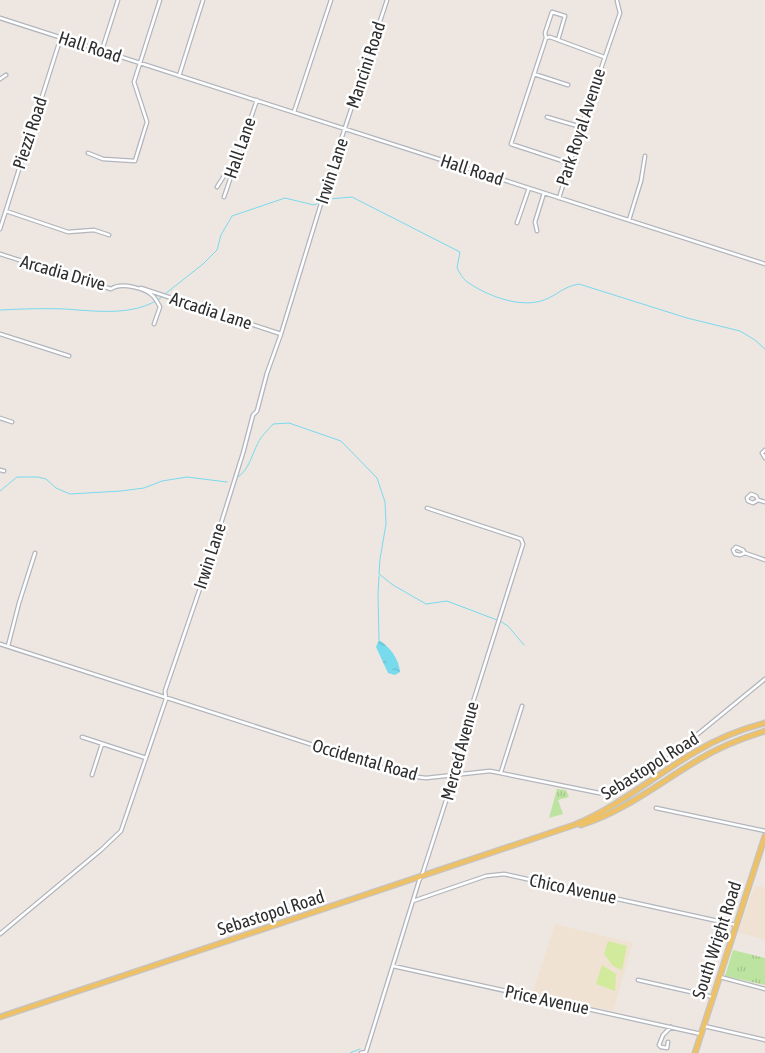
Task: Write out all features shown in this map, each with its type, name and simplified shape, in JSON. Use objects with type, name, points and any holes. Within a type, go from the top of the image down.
[{"type":"main road","name":"Sebastopol Road","points":[[551,834],[607,810],[709,744],[765,722]]},
{"type":"main road","name":"Sebastopol Road","points":[[0,1017],[590,822],[618,810],[719,748],[765,732]]},
{"type":"main road","name":"South Wright Road","points":[[695,1053],[765,836]]},
{"type":"street","points":[[102,50],[118,0]]},
{"type":"street","points":[[88,153],[103,159],[135,160],[147,122],[134,82],[160,0]]},
{"type":"street","points":[[179,76],[203,0]]},
{"type":"street","points":[[294,112],[331,0]]},
{"type":"street","name":"Mancini Road","points":[[345,129],[387,0]]},
{"type":"street","name":"Park Royal Avenue","points":[[559,198],[620,13],[617,2]]},
{"type":"street","points":[[558,40],[566,16],[552,12],[545,34],[546,38],[511,144],[569,163]]},
{"type":"street","name":"Hall Road","points":[[0,18],[765,264]]},
{"type":"street","name":"Piezzi Road","points":[[0,229],[61,37]]},
{"type":"street","points":[[546,38],[550,37],[604,57]]},
{"type":"street","points":[[534,74],[568,85]]},
{"type":"street","points":[[0,79],[6,75]]},
{"type":"street","name":"Hall Lane","points":[[224,197],[257,100]]},
{"type":"street","points":[[547,116],[581,127]]},
{"type":"street","name":"Irwin Lane","points":[[0,934],[101,850],[121,831],[166,699],[168,682],[244,453],[253,415],[257,411],[267,373],[345,129]]},
{"type":"street","points":[[629,220],[641,181],[645,156]]},
{"type":"street","points":[[218,187],[224,176],[235,165]]},
{"type":"street","points":[[517,223],[529,188]]},
{"type":"street","points":[[536,231],[535,222],[544,193]]},
{"type":"street","points":[[6,211],[68,232],[94,230],[109,235]]},
{"type":"street","name":"Arcadia Drive","points":[[0,254],[111,289],[122,285],[152,295],[160,307],[154,324]]},
{"type":"street","name":"Arcadia Lane","points":[[141,288],[281,334]]},
{"type":"street","points":[[0,334],[69,356]]},
{"type":"street","points":[[0,418],[12,422]]},
{"type":"street","points":[[765,450],[762,453],[765,458]]},
{"type":"street","points":[[0,470],[4,471]]},
{"type":"street","points":[[758,500],[765,502]]},
{"type":"street","name":"Merced Avenue","points":[[360,1053],[367,1053],[392,966],[454,774],[455,759],[523,544],[521,539],[427,508]]},
{"type":"street","points":[[8,646],[35,553]]},
{"type":"street","points":[[745,553],[765,560]]},
{"type":"street","name":"Occidental Road","points":[[0,644],[406,776],[426,778],[481,771],[501,772],[604,793],[616,791],[671,756],[765,680]]},
{"type":"street","points":[[501,772],[522,706]]},
{"type":"street","points":[[82,737],[146,758]]},
{"type":"street","points":[[92,775],[102,744]]},
{"type":"street","points":[[656,808],[765,831]]},
{"type":"street","name":"Chico Avenue","points":[[413,901],[486,876],[504,874],[736,925]]},
{"type":"street","name":"Price Avenue","points":[[392,966],[701,1034]]},
{"type":"street","points":[[719,977],[765,989]]},
{"type":"street","points":[[638,980],[713,997]]},
{"type":"street","points":[[704,1026],[765,1040]]},
{"type":"street","points":[[668,1042],[667,1048],[659,1045],[662,1035],[671,1027]]},
{"type":"shaded area","points":[[755,885],[765,888],[765,940],[738,932]]},
{"type":"shaded area","points":[[555,924],[633,943],[613,1011],[532,994]]},
{"type":"green space","points":[[557,789],[566,790],[569,797],[558,800],[563,814],[549,818]]},
{"type":"green space","points":[[608,941],[627,946],[622,970],[613,966],[604,954]]},
{"type":"green space","points":[[733,950],[765,958],[765,985],[725,976]]},
{"type":"green space","points":[[602,965],[616,974],[615,991],[596,984]]},
{"type":"water","points":[[379,640],[387,646],[396,658],[400,672],[395,675],[388,673],[376,647]]},
{"type":"waterway","points":[[165,294],[203,264],[217,250],[221,235],[232,216],[285,198],[314,205],[329,199],[352,197],[460,252],[457,268],[462,277],[493,296],[514,302],[535,302],[544,300],[568,287],[579,284],[687,318],[740,331],[765,349]]},
{"type":"waterway","points":[[0,310],[128,310],[140,308],[162,297]]},
{"type":"waterway","points":[[238,477],[248,466],[261,438],[273,424],[289,423],[341,441],[377,478],[385,502],[386,524],[379,574],[393,585],[426,604],[447,601],[497,620]]},
{"type":"waterway","points":[[0,491],[17,477],[46,479],[56,488],[70,494],[144,488],[162,481],[187,477],[227,482]]},
{"type":"waterway","points":[[379,576],[379,640]]},
{"type":"waterway","points":[[500,621],[508,626],[524,645]]},
{"type":"waterway","points":[[350,1053],[360,1049]]}]
